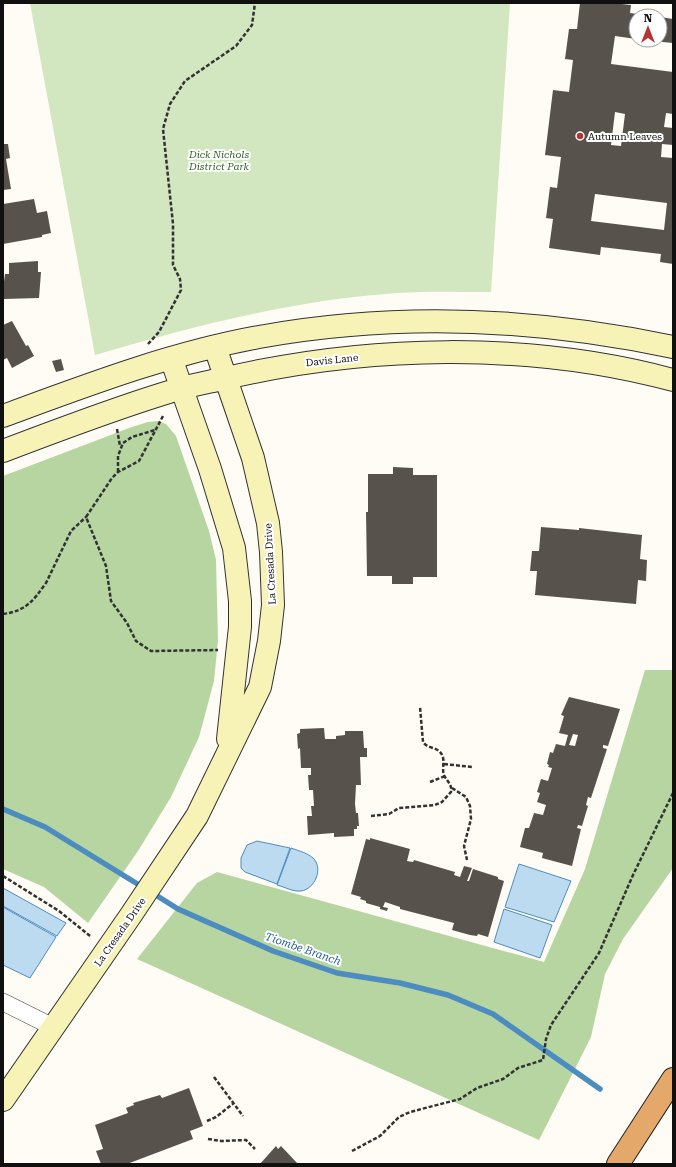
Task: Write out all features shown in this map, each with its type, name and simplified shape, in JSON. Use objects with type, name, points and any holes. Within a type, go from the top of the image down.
[{"type":"highway","points":[[618,1164],[673,1079]]},
{"type":"main road","points":[[3,416],[90,384],[171,358],[259,337],[333,326],[410,320],[479,321],[547,326],[626,337],[673,347]]},
{"type":"main road","name":"La Cresada Drive","points":[[3,1100],[167,863],[196,816],[260,687],[269,642],[273,585],[268,523],[262,492],[215,347]]},
{"type":"main road","name":"Davis Lane","points":[[3,451],[117,408],[181,388],[273,367],[335,359],[405,352],[468,352],[539,357],[600,365],[673,380]]},
{"type":"main road","points":[[539,357],[598,352],[673,367]]},
{"type":"main road","name":"La Cresada Drive","points":[[171,358],[210,469],[234,548],[240,601],[239,634],[225,756]]},
{"type":"street","points":[[3,1002],[53,1028]]},
{"type":"path","points":[[147,348],[151,340],[159,332],[168,318],[181,290],[180,279],[173,265],[174,224],[163,129],[170,104],[185,81],[236,46],[252,26],[255,3]]},
{"type":"path","points":[[3,614],[12,613],[21,609],[41,590],[46,583],[71,531],[86,517],[95,501],[118,472],[139,461],[163,416]]},
{"type":"path","points":[[115,426],[120,441],[117,462],[118,472]]},
{"type":"path","points":[[120,448],[127,440],[156,430]]},
{"type":"path","points":[[86,517],[106,566],[111,601],[124,618],[136,641],[152,651],[160,652],[223,650]]},
{"type":"path","points":[[420,707],[423,742],[428,747],[438,750],[444,764],[445,776],[452,787],[469,801],[471,819],[464,846],[467,860]]},
{"type":"path","points":[[444,764],[472,767]]},
{"type":"path","points":[[430,782],[445,776]]},
{"type":"path","points":[[371,816],[389,814],[399,808],[435,805],[442,802],[449,796],[452,787]]},
{"type":"path","points":[[352,1151],[380,1136],[399,1117],[410,1112],[460,1099],[477,1088],[503,1079],[518,1068],[543,1060],[546,1039],[551,1025],[599,953],[633,875],[673,793]]},
{"type":"path","points":[[3,876],[59,911],[90,936]]},
{"type":"path","points":[[214,1078],[243,1116]]},
{"type":"path","points":[[207,1121],[216,1117],[234,1103]]},
{"type":"path","points":[[208,1139],[221,1141],[246,1140],[255,1150]]},
{"type":"green space","name":"Dick Nichols District Park","points":[[30,3],[510,3],[491,292],[397,293],[359,296],[282,308],[207,324],[95,355]]},
{"type":"green space","points":[[158,421],[166,424],[176,436],[209,531],[216,560],[218,640],[214,681],[199,737],[171,797],[138,851],[88,923],[44,887],[3,869],[3,476],[129,428],[148,422]]},
{"type":"green space","points":[[645,670],[673,670],[673,868],[623,939],[605,974],[591,1037],[539,1140],[137,959],[197,883],[217,872],[544,962],[585,869]]},
{"type":"water","points":[[257,841],[290,848],[277,884],[245,872],[241,868],[241,858],[247,845]]},
{"type":"water","points":[[291,848],[312,857],[317,863],[318,873],[314,883],[310,887],[301,891],[292,890],[277,885]]},
{"type":"water","points":[[519,864],[571,881],[554,922],[505,907]]},
{"type":"water","points":[[3,888],[66,923],[57,936],[3,906]]},
{"type":"water","points":[[3,907],[56,937],[30,978],[3,965]]},
{"type":"water","points":[[504,909],[552,925],[540,958],[494,942]]},
{"type":"building","name":"Autumn Leaves","points":[[580,3],[612,3],[631,5],[631,8],[628,8],[628,38],[615,36],[611,64],[673,72],[673,114],[666,113],[664,127],[673,128],[673,145],[662,144],[661,157],[673,158],[673,264],[660,262],[661,254],[601,247],[600,255],[549,248],[553,219],[546,218],[550,187],[557,188],[561,157],[545,155],[553,90],[569,92],[573,60],[565,59],[569,29],[577,29]],"holes":[[[615,112],[625,114],[621,146],[611,145]],[[595,194],[667,203],[664,230],[591,221]]]},
{"type":"building","points":[[668,18],[673,19],[673,43],[668,42]]},
{"type":"building","points":[[3,144],[8,144],[10,158],[6,159],[11,189],[3,190]]},
{"type":"building","points":[[34,199],[37,213],[47,211],[51,233],[42,235],[42,237],[3,244],[3,204]]},
{"type":"building","points":[[38,261],[38,272],[41,272],[39,298],[4,299],[5,274],[9,274],[9,263]]},
{"type":"building","points":[[12,321],[26,346],[28,345],[34,356],[12,368],[7,358],[3,360],[3,325]]},
{"type":"building","points":[[61,359],[64,370],[56,372],[52,361]]},
{"type":"building","points":[[393,467],[413,468],[413,475],[437,475],[437,577],[413,577],[413,584],[392,584],[392,576],[367,576],[366,512],[368,512],[368,474],[393,474]]},
{"type":"building","points":[[541,527],[579,530],[579,528],[642,535],[640,559],[647,560],[646,581],[638,580],[636,604],[535,595],[537,571],[530,571],[532,551],[539,551]]},
{"type":"building","points":[[569,697],[620,709],[608,746],[603,745],[603,748],[607,749],[591,798],[588,797],[586,805],[588,806],[582,826],[578,825],[577,828],[581,829],[572,866],[542,858],[543,853],[520,847],[525,828],[529,828],[534,813],[543,815],[546,805],[537,802],[540,793],[537,792],[541,779],[548,781],[552,768],[548,767],[549,765],[547,764],[550,752],[553,753],[556,744],[565,746],[568,735],[559,733],[564,716],[561,715]],"holes":[[[573,734],[578,735],[575,746],[569,745]]]},
{"type":"building","points":[[324,728],[325,739],[336,739],[336,736],[345,735],[345,731],[363,731],[364,748],[367,748],[367,757],[360,757],[361,785],[356,785],[355,804],[356,813],[358,813],[359,826],[357,826],[357,829],[354,829],[354,836],[334,837],[334,833],[308,835],[307,816],[312,816],[311,806],[314,806],[313,790],[309,790],[308,775],[311,775],[311,768],[301,768],[300,748],[298,749],[297,734],[300,733],[300,729]]},
{"type":"building","points":[[370,838],[410,849],[407,861],[413,862],[414,860],[455,872],[454,875],[460,877],[464,866],[472,868],[467,881],[469,881],[473,869],[498,877],[498,879],[504,881],[488,937],[478,934],[477,936],[470,935],[452,930],[454,923],[400,909],[400,907],[385,902],[383,907],[388,908],[387,911],[380,909],[380,907],[366,903],[366,901],[360,899],[361,897],[351,894],[366,839],[370,840]]},
{"type":"building","points":[[189,1088],[203,1126],[190,1131],[193,1139],[127,1164],[101,1164],[96,1151],[103,1149],[95,1125],[128,1113],[126,1108],[134,1105],[133,1103],[160,1095],[162,1098]]},
{"type":"building","points":[[276,1146],[278,1149],[281,1146],[298,1164],[260,1164]]},
{"type":"waterway","name":"Tiombe Branch","points":[[3,809],[45,827],[144,888]]},
{"type":"waterway","name":"Tiombe Branch","points":[[151,892],[178,909],[273,951],[337,973],[400,983],[448,995],[493,1014],[600,1089]]},
{"type":"place","name":"Autumn Leaves","points":[[580,136]]}]
